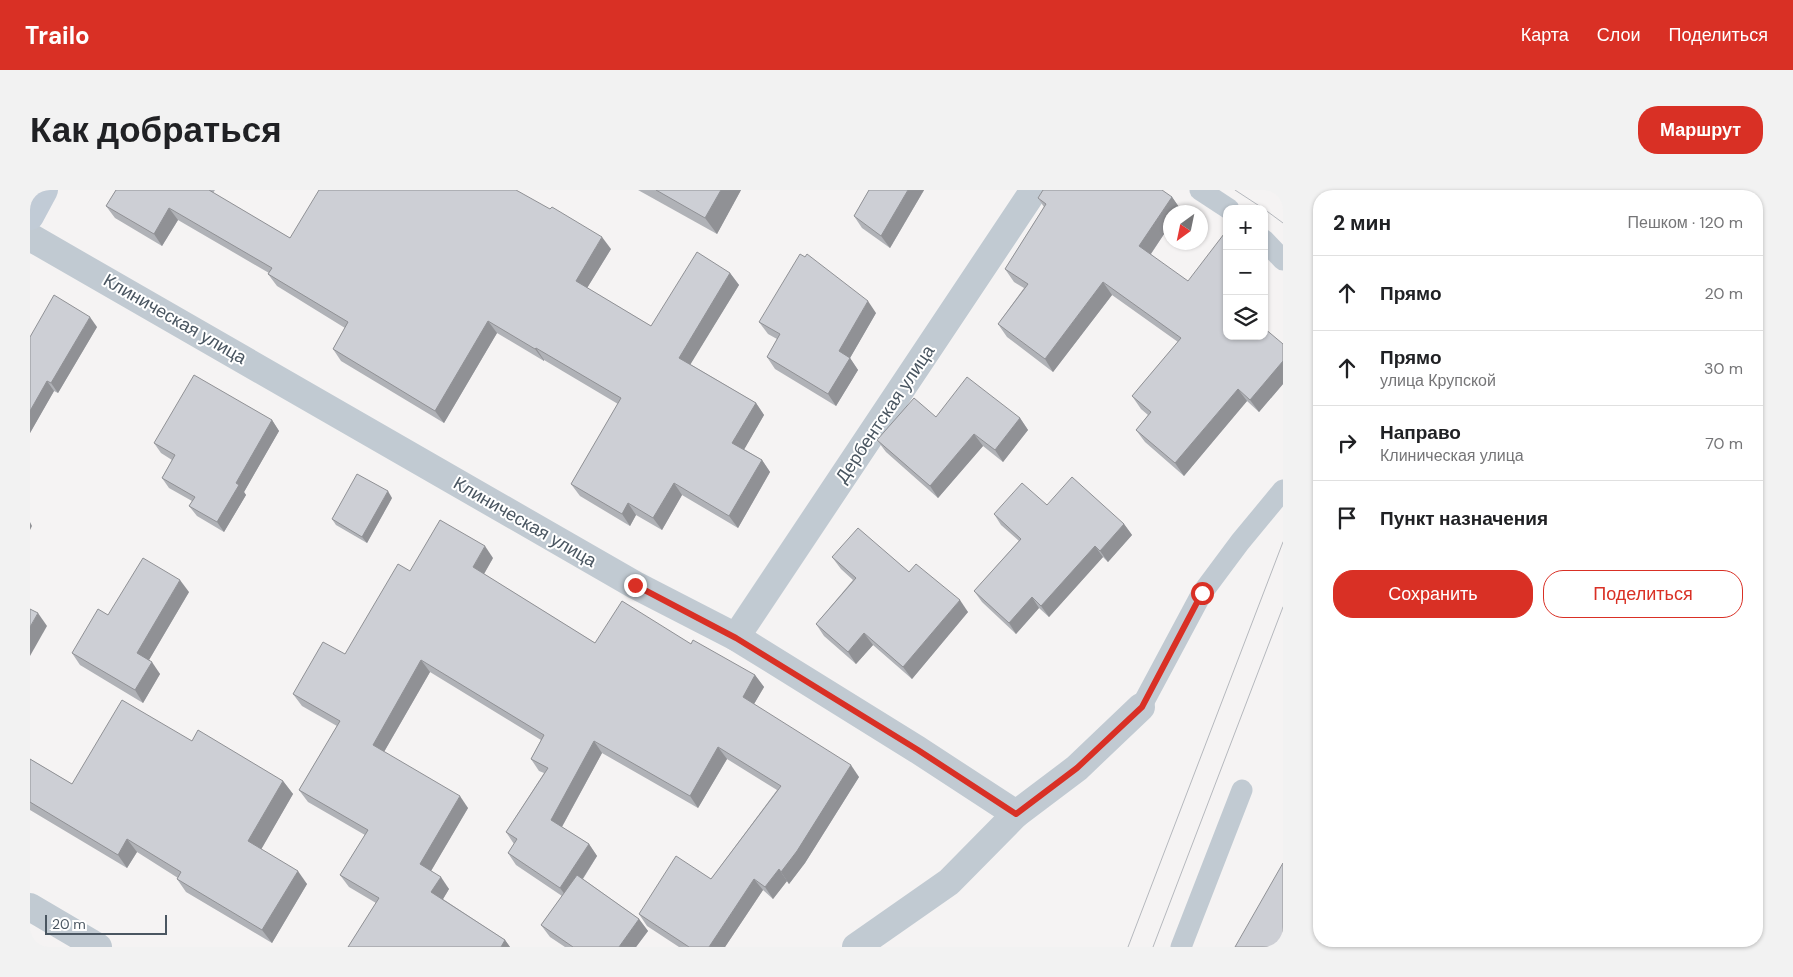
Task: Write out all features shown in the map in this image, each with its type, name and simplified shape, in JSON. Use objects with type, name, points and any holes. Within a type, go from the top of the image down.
[{"type":"street","points":[[30,216],[44,190]]},
{"type":"street","name":"Дербентская улица","points":[[736,638],[1034,190]]},
{"type":"street","name":"Клиническая улица","points":[[30,236],[635,585],[736,638],[918,750],[1016,814]]},
{"type":"street","points":[[856,947],[949,882],[1016,814],[1077,768],[1142,707]]},
{"type":"street","points":[[30,907],[98,947]]},
{"type":"lane","points":[[1200,190],[1223,205]]},
{"type":"lane","points":[[1268,244],[1283,260]]},
{"type":"lane","points":[[1142,707],[1202,593],[1240,542],[1283,490]]},
{"type":"lane","points":[[1181,947],[1242,790]]},
{"type":"building","points":[[116,190],[209,190],[290,238],[319,190],[516,190],[550,209],[552,207],[602,237],[576,281],[651,326],[697,252],[730,273],[679,358],[756,403],[732,443],[762,460],[729,516],[674,483],[653,518],[628,503],[622,514],[571,484],[621,398],[488,321],[435,411],[333,349],[348,322],[268,274],[272,268],[169,208],[154,234],[106,206]]},
{"type":"building","points":[[656,190],[721,190],[705,218]]},
{"type":"building","points":[[869,190],[908,190],[881,236],[854,216]]},
{"type":"building","points":[[1043,190],[1162,190],[1172,197],[1167,205],[1163,205],[1163,210],[1139,246],[1188,281],[1223,235],[1223,340],[1268,340],[1268,331],[1283,344],[1283,361],[1250,400],[1238,389],[1175,463],[1136,430],[1151,412],[1132,396],[1181,338],[1103,282],[1045,359],[998,324],[1028,284],[1005,269],[1046,204],[1038,198]]},
{"type":"building","points":[[800,254],[805,257],[807,254],[868,301],[839,351],[850,358],[828,394],[767,357],[780,334],[759,322]]},
{"type":"building","points":[[54,295],[90,317],[51,383],[47,381],[30,411],[30,337]]},
{"type":"building","points":[[194,375],[272,420],[236,483],[239,485],[217,522],[189,506],[195,497],[162,478],[175,455],[154,443]]},
{"type":"building","points":[[967,377],[1020,418],[995,450],[974,434],[930,486],[877,440],[914,398],[936,417]]},
{"type":"building","points":[[357,474],[388,491],[362,537],[332,519]]},
{"type":"building","points":[[1072,477],[1124,524],[1100,551],[1095,546],[1041,606],[1032,597],[1009,623],[974,591],[1021,539],[994,514],[1022,483],[1047,505]]},
{"type":"building","points":[[440,520],[485,546],[473,567],[595,643],[622,601],[691,644],[693,640],[755,675],[743,697],[851,765],[797,851],[781,872],[779,869],[765,887],[754,879],[709,947],[689,947],[639,914],[676,856],[711,879],[781,786],[718,747],[690,796],[594,741],[551,820],[589,844],[560,888],[508,853],[517,839],[506,832],[548,768],[531,759],[544,735],[421,660],[373,745],[460,796],[420,864],[441,877],[431,892],[505,940],[501,947],[348,947],[379,898],[340,875],[368,830],[299,790],[340,721],[293,694],[323,642],[345,654],[398,564],[410,571]]},
{"type":"building","points":[[858,528],[909,572],[916,564],[960,600],[903,667],[864,633],[848,652],[816,624],[856,578],[832,557]]},
{"type":"building","points":[[143,558],[180,580],[137,653],[152,662],[135,690],[72,653],[98,609],[108,615]]},
{"type":"building","points":[[30,609],[38,613],[30,627]]},
{"type":"building","points":[[122,700],[192,741],[198,730],[283,781],[248,841],[298,871],[262,930],[177,879],[181,872],[127,839],[118,855],[30,802],[30,759],[72,784]]},
{"type":"building","points":[[1283,863],[1283,947],[1235,947]]},
{"type":"building","points":[[577,875],[639,919],[619,947],[573,947],[541,925]]},
{"type":"tram line","points":[[1235,190],[1258,205]]},
{"type":"tram line","points":[[1273,190],[1283,197]]},
{"type":"tram line","points":[[1268,212],[1283,223]]},
{"type":"tram line","points":[[1128,947],[1283,542]]},
{"type":"tram line","points":[[1153,947],[1283,607]]},
{"type":"route","points":[[635,585],[736,638],[918,750],[1016,814],[1077,768],[1142,707],[1202,593]]}]
